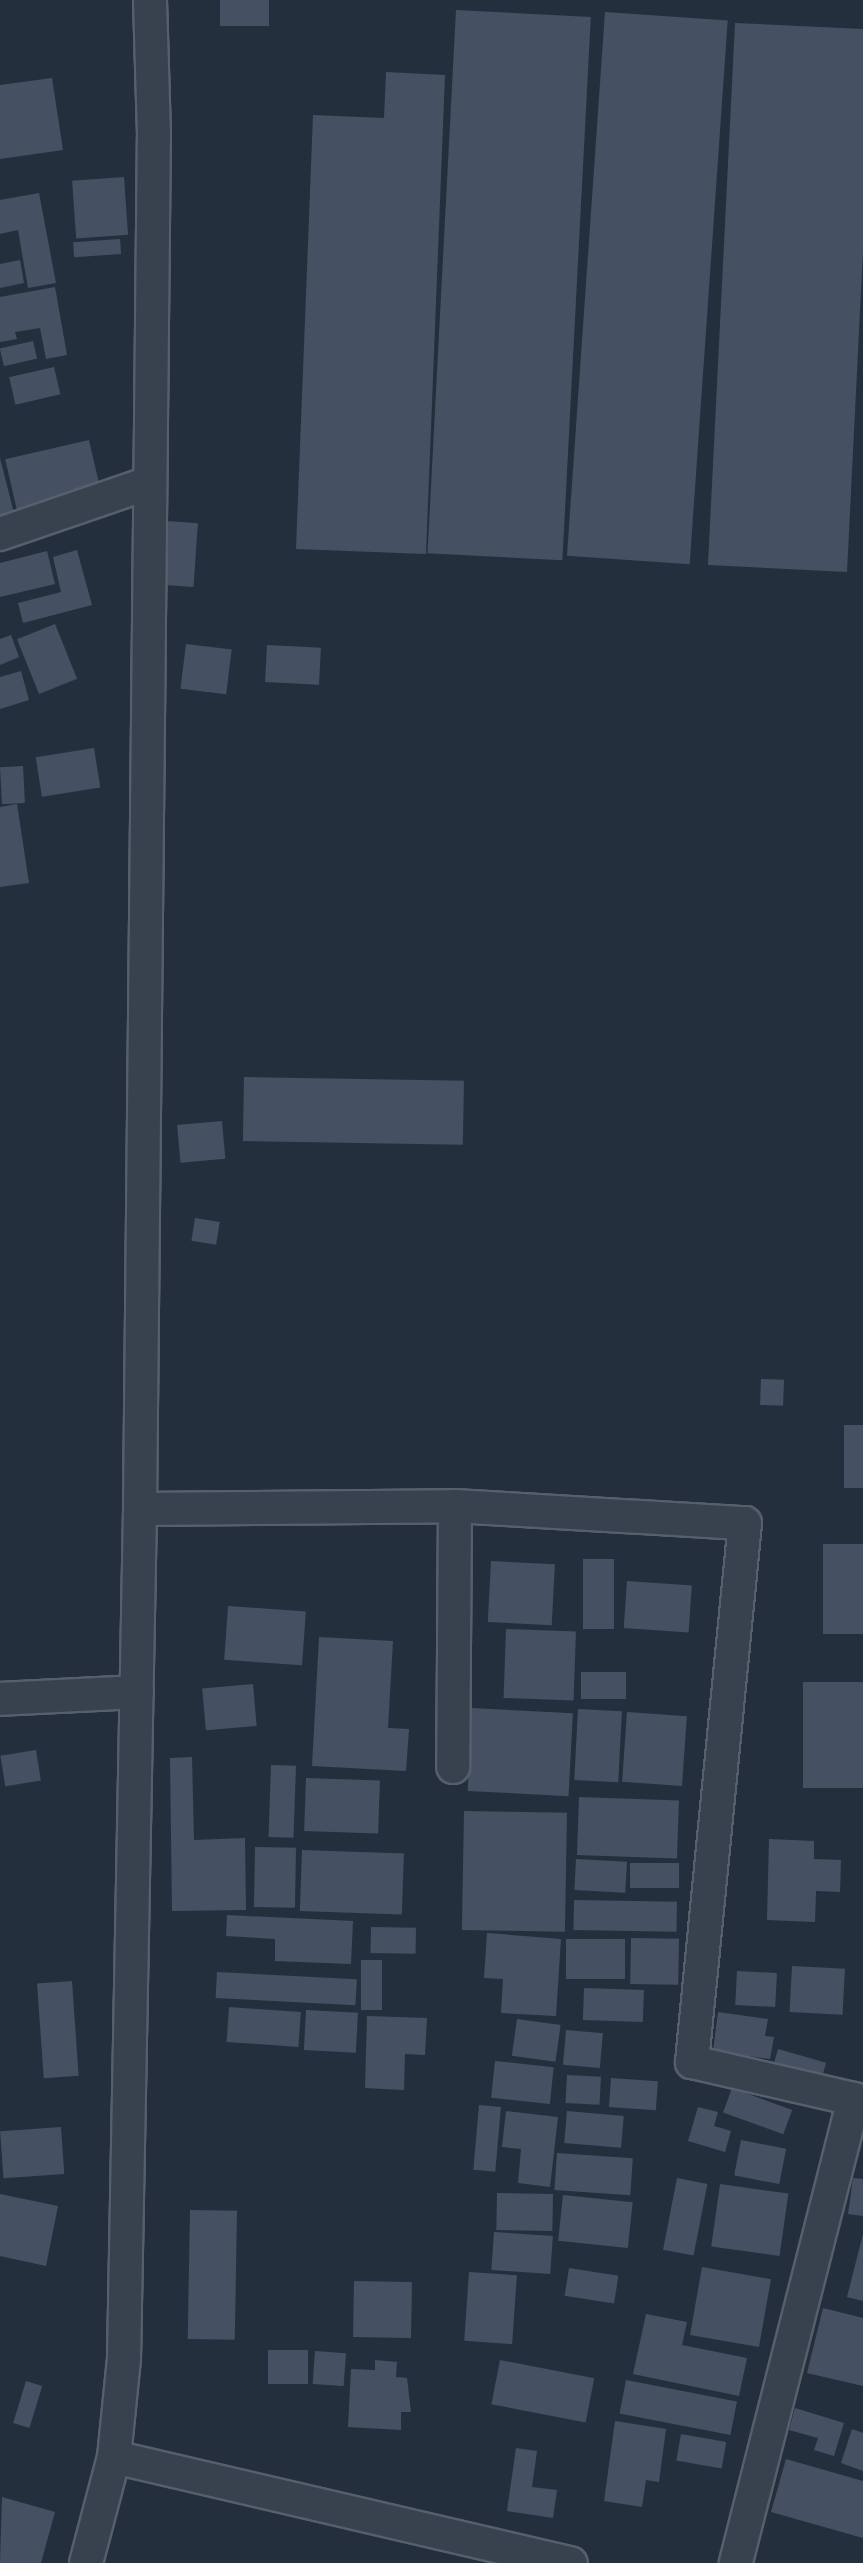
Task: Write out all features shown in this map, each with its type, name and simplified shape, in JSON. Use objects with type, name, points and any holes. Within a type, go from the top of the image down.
[{"type":"street","points":[[86,2563],[114,2457],[124,2358],[140,1509],[154,135],[150,0]]},
{"type":"street","points":[[0,534],[149,483]]},
{"type":"street","points":[[140,1509],[455,1506],[745,1523],[692,2062],[854,2099],[736,2563]]},
{"type":"street","points":[[453,1767],[455,1506]]},
{"type":"street","points":[[0,1699],[137,1692]]},
{"type":"street","points":[[114,2457],[571,2563]]},
{"type":"building","points":[[220,0],[269,0],[269,26],[220,26]]},
{"type":"building","points":[[456,10],[591,17],[562,560],[428,553]]},
{"type":"building","points":[[605,12],[728,21],[690,564],[567,556]]},
{"type":"building","points":[[735,23],[863,29],[863,251],[847,572],[708,565]]},
{"type":"building","points":[[386,72],[445,75],[426,554],[296,549],[313,115],[384,118]]},
{"type":"building","points":[[52,78],[63,150],[0,159],[0,85]]},
{"type":"building","points":[[124,177],[128,235],[76,238],[72,181]]},
{"type":"building","points":[[39,193],[56,283],[28,288],[18,230],[0,234],[0,200]]},
{"type":"building","points":[[120,239],[121,254],[74,257],[73,242]]},
{"type":"building","points":[[20,260],[24,283],[0,288],[0,264]]},
{"type":"building","points":[[55,287],[67,355],[46,359],[40,328],[15,332],[17,339],[0,342],[0,297]]},
{"type":"building","points":[[33,341],[37,359],[4,366],[0,349]]},
{"type":"building","points":[[54,367],[60,394],[15,405],[9,377]]},
{"type":"building","points":[[89,440],[101,493],[17,512],[5,459]]},
{"type":"building","points":[[0,458],[16,521],[0,525]]},
{"type":"building","points":[[166,521],[198,523],[193,587],[162,585]]},
{"type":"building","points":[[77,550],[92,605],[23,623],[18,603],[61,592],[53,557]]},
{"type":"building","points":[[47,551],[55,584],[0,597],[0,563]]},
{"type":"building","points":[[55,624],[77,679],[39,694],[17,639]]},
{"type":"building","points":[[11,635],[19,657],[0,665],[0,639]]},
{"type":"building","points":[[186,644],[232,650],[226,694],[181,689]]},
{"type":"building","points":[[267,645],[321,648],[319,685],[265,682]]},
{"type":"building","points":[[21,671],[29,700],[0,709],[0,677]]},
{"type":"building","points":[[94,748],[100,788],[42,797],[36,757]]},
{"type":"building","points":[[23,766],[25,803],[2,804],[0,767]]},
{"type":"building","points":[[17,804],[29,883],[0,887],[0,807]]},
{"type":"building","points":[[244,1077],[464,1081],[463,1145],[243,1141]]},
{"type":"building","points":[[222,1121],[225,1159],[180,1163],[177,1125]]},
{"type":"building","points":[[195,1218],[220,1222],[216,1245],[191,1241]]},
{"type":"building","points":[[761,1379],[784,1380],[783,1406],[760,1405]]},
{"type":"building","points":[[844,1425],[863,1425],[863,1488],[844,1488]]},
{"type":"building","points":[[823,1544],[863,1544],[863,1634],[823,1634]]},
{"type":"building","points":[[583,1559],[614,1559],[614,1629],[583,1629]]},
{"type":"building","points":[[491,1561],[555,1564],[552,1625],[488,1622]]},
{"type":"building","points":[[627,1581],[692,1586],[689,1632],[624,1628]]},
{"type":"building","points":[[228,1606],[306,1611],[302,1665],[224,1660]]},
{"type":"building","points":[[506,1629],[576,1631],[574,1700],[504,1698]]},
{"type":"building","points":[[319,1637],[393,1641],[388,1728],[409,1729],[406,1771],[312,1766]]},
{"type":"building","points":[[581,1672],[626,1672],[626,1699],[581,1699]]},
{"type":"building","points":[[803,1682],[863,1682],[863,1788],[803,1788]]},
{"type":"building","points":[[253,1684],[257,1726],[206,1730],[202,1688]]},
{"type":"building","points":[[472,1708],[573,1713],[569,1796],[468,1791]]},
{"type":"building","points":[[578,1709],[622,1711],[618,1782],[574,1780]]},
{"type":"building","points":[[627,1712],[687,1716],[682,1786],[622,1782]]},
{"type":"building","points":[[36,1750],[41,1781],[5,1786],[0,1756]]},
{"type":"building","points":[[192,1757],[194,1840],[245,1838],[246,1910],[172,1911],[170,1758]]},
{"type":"building","points":[[271,1765],[296,1766],[293,1838],[268,1837]]},
{"type":"building","points":[[306,1778],[380,1781],[378,1834],[304,1831]]},
{"type":"building","points":[[579,1797],[679,1800],[677,1858],[577,1855]]},
{"type":"building","points":[[464,1811],[567,1813],[565,1932],[462,1930]]},
{"type":"building","points":[[769,1839],[814,1841],[814,1859],[841,1860],[840,1892],[816,1891],[815,1922],[767,1920]]},
{"type":"building","points":[[255,1847],[296,1848],[295,1908],[254,1907]]},
{"type":"building","points":[[302,1850],[404,1854],[402,1915],[300,1911]]},
{"type":"building","points":[[576,1859],[627,1862],[625,1893],[574,1890]]},
{"type":"building","points":[[630,1863],[679,1863],[679,1888],[630,1888]]},
{"type":"building","points":[[574,1900],[677,1902],[676,1932],[573,1930]]},
{"type":"building","points":[[227,1915],[353,1921],[351,1964],[275,1961],[275,1939],[226,1936]]},
{"type":"building","points":[[371,1927],[416,1928],[416,1954],[371,1953]]},
{"type":"building","points":[[487,1933],[561,1939],[556,2016],[501,2013],[503,1979],[484,1978]]},
{"type":"building","points":[[631,1938],[679,1939],[678,1985],[630,1984]]},
{"type":"building","points":[[566,1939],[625,1939],[625,1979],[566,1979]]},
{"type":"building","points":[[361,1960],[382,1960],[382,2010],[361,2010]]},
{"type":"building","points":[[792,1966],[845,1969],[843,2015],[790,2012]]},
{"type":"building","points":[[737,1971],[777,1973],[775,2007],[735,2005]]},
{"type":"building","points":[[217,1972],[357,1979],[355,2005],[216,1998]]},
{"type":"building","points":[[72,1981],[79,2076],[44,2078],[37,1983]]},
{"type":"building","points":[[584,1988],[644,1990],[643,2022],[583,2020]]},
{"type":"building","points":[[229,2007],[301,2012],[298,2047],[227,2042]]},
{"type":"building","points":[[306,2010],[358,2013],[356,2053],[304,2050]]},
{"type":"building","points":[[718,2012],[768,2019],[765,2036],[774,2037],[770,2059],[713,2051]]},
{"type":"building","points":[[367,2016],[427,2018],[425,2055],[405,2054],[404,2090],[365,2088]]},
{"type":"building","points":[[517,2019],[561,2025],[555,2062],[512,2056]]},
{"type":"building","points":[[566,2030],[603,2033],[600,2068],[563,2065]]},
{"type":"building","points":[[778,2049],[826,2063],[822,2078],[774,2064]]},
{"type":"building","points":[[495,2061],[554,2067],[550,2104],[491,2098]]},
{"type":"building","points":[[567,2075],[601,2077],[599,2105],[566,2103]]},
{"type":"building","points":[[611,2078],[658,2081],[656,2110],[609,2107]]},
{"type":"building","points":[[732,2088],[792,2110],[783,2134],[723,2112]]},
{"type":"building","points":[[479,2105],[501,2107],[495,2172],[473,2170]]},
{"type":"building","points":[[698,2107],[718,2112],[714,2126],[731,2131],[725,2152],[688,2141]]},
{"type":"building","points":[[506,2111],[558,2117],[550,2187],[518,2183],[521,2149],[502,2147]]},
{"type":"building","points":[[567,2111],[624,2116],[621,2148],[564,2143]]},
{"type":"building","points":[[61,2127],[64,2174],[3,2178],[0,2131]]},
{"type":"building","points":[[741,2140],[786,2149],[779,2184],[734,2175]]},
{"type":"building","points":[[557,2153],[633,2158],[630,2195],[554,2190]]},
{"type":"building","points":[[677,2178],[707,2184],[694,2256],[663,2250]]},
{"type":"building","points":[[853,2178],[863,2179],[863,2216],[848,2214]]},
{"type":"building","points":[[720,2184],[788,2194],[780,2256],[711,2246]]},
{"type":"building","points":[[497,2193],[553,2194],[552,2231],[496,2230]]},
{"type":"building","points":[[0,2194],[58,2206],[46,2266],[0,2256]]},
{"type":"building","points":[[563,2195],[633,2202],[628,2248],[558,2241]]},
{"type":"building","points":[[190,2210],[237,2211],[235,2340],[188,2339]]},
{"type":"building","points":[[494,2232],[553,2236],[550,2274],[491,2270]]},
{"type":"building","points":[[863,2234],[863,2301],[847,2297]]},
{"type":"building","points":[[702,2267],[771,2279],[759,2347],[690,2335]]},
{"type":"building","points":[[569,2268],[618,2276],[614,2303],[565,2296]]},
{"type":"building","points":[[469,2272],[517,2275],[512,2344],[464,2341]]},
{"type":"building","points":[[354,2281],[412,2282],[411,2338],[353,2337]]},
{"type":"building","points":[[823,2308],[863,2318],[863,2386],[807,2373]]},
{"type":"building","points":[[646,2314],[687,2322],[682,2345],[747,2358],[739,2396],[633,2374]]},
{"type":"building","points":[[268,2350],[308,2350],[308,2384],[268,2384]]},
{"type":"building","points":[[315,2351],[346,2353],[344,2386],[313,2384]]},
{"type":"building","points":[[375,2360],[397,2362],[396,2377],[407,2378],[411,2412],[401,2412],[401,2430],[348,2427],[351,2369],[375,2370]]},
{"type":"building","points":[[500,2360],[594,2378],[586,2422],[491,2404]]},
{"type":"building","points":[[626,2380],[737,2402],[730,2435],[620,2413]]},
{"type":"building","points":[[26,2381],[42,2386],[29,2428],[13,2423]]},
{"type":"building","points":[[795,2408],[844,2423],[834,2456],[814,2450],[818,2438],[789,2430]]},
{"type":"building","points":[[615,2421],[666,2429],[659,2482],[646,2480],[642,2507],[604,2501]]},
{"type":"building","points":[[852,2429],[863,2433],[863,2471],[841,2463]]},
{"type":"building","points":[[681,2434],[726,2442],[722,2469],[676,2461]]},
{"type":"building","points":[[516,2448],[537,2451],[532,2487],[557,2490],[553,2518],[507,2511]]},
{"type":"building","points":[[786,2459],[863,2481],[863,2538],[771,2512]]},
{"type":"building","points":[[2,2497],[55,2512],[41,2563],[0,2563]]}]
